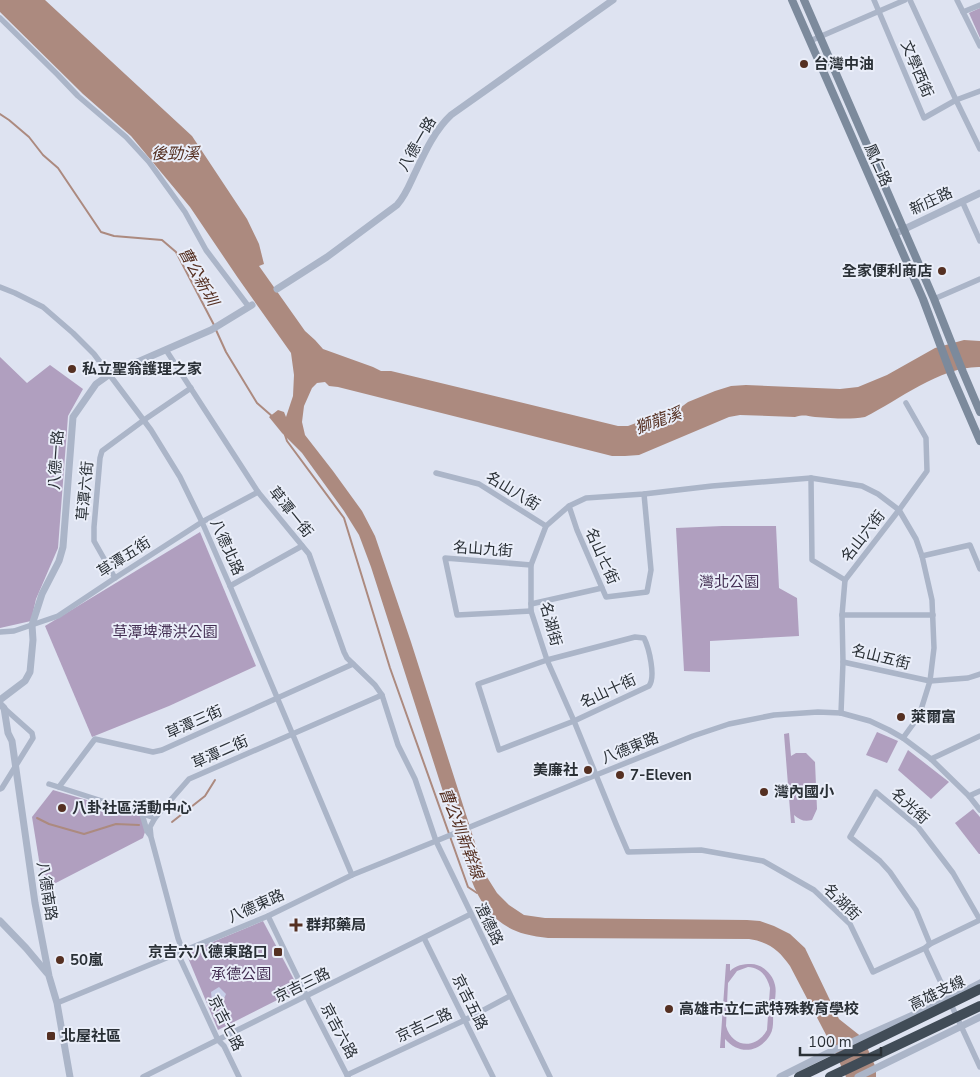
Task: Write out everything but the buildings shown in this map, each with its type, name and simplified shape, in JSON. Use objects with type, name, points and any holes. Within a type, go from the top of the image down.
[{"type":"highway","name":"高雄支線","points":[[799,1077],[980,989]]},
{"type":"highway","name":"高雄支線","points":[[830,1077],[980,1006]]},
{"type":"main road","name":"鳳仁路","points":[[792,0],[923,299],[938,342],[980,441]]},
{"type":"main road","name":"鳳仁路","points":[[804,0],[934,299],[980,412]]},
{"type":"street","name":"八德一路","points":[[276,289],[326,257],[397,205],[407,191],[426,150],[451,115],[613,0]]},
{"type":"street","name":"文學西街","points":[[874,0],[924,118],[956,100],[980,91]]},
{"type":"street","points":[[810,41],[905,0]]},
{"type":"street","points":[[910,0],[980,149]]},
{"type":"street","points":[[957,0],[980,46]]},
{"type":"street","points":[[963,12],[980,5]]},
{"type":"street","points":[[0,18],[78,96],[126,138],[149,162],[185,212],[206,250],[250,306]]},
{"type":"street","name":"新庄路","points":[[894,234],[980,193]]},
{"type":"street","points":[[962,201],[980,241]]},
{"type":"street","points":[[934,299],[980,279]]},
{"type":"street","name":"八德北路","points":[[0,287],[43,307],[87,346],[144,420],[180,477],[230,586],[352,875]]},
{"type":"street","name":"八德一路","points":[[0,700],[25,681],[30,672],[33,640],[32,625],[42,594],[59,560],[63,547],[73,417],[96,384],[110,374],[211,330],[250,306]]},
{"type":"street","name":"草潭一街","points":[[166,350],[258,492],[309,554],[347,658],[375,685],[382,695]]},
{"type":"street","name":"草潭六街","points":[[115,578],[94,541],[102,451],[191,388]]},
{"type":"street","name":"名山六街","points":[[811,478],[812,560],[845,580],[927,470],[926,438],[906,403]]},
{"type":"street","name":"名山八街","points":[[436,473],[479,484],[546,526]]},
{"type":"street","name":"名湖街","points":[[903,738],[919,716],[930,681],[934,648],[932,600],[916,539],[899,510],[878,494],[862,486],[811,478],[586,498],[569,506],[546,526],[530,565],[531,611],[548,660],[628,852],[701,850],[763,861],[814,890],[850,924],[873,972],[980,920]]},
{"type":"street","name":"草潭五街","points":[[0,632],[14,631],[58,616],[202,522],[258,492]]},
{"type":"street","name":"名山七街","points":[[569,506],[576,530],[606,597],[647,592],[651,570],[644,494]]},
{"type":"street","points":[[922,556],[970,545],[980,569]]},
{"type":"street","points":[[230,586],[302,546]]},
{"type":"street","name":"名山九街","points":[[530,565],[445,558],[457,615],[531,611]]},
{"type":"street","name":"名山五街","points":[[845,580],[842,615],[843,662],[930,681],[968,678],[980,674]]},
{"type":"street","points":[[531,604],[602,588]]},
{"type":"street","points":[[842,615],[933,615]]},
{"type":"street","name":"名山十街","points":[[635,637],[644,638],[647,644],[652,682],[649,686],[574,721],[499,750],[478,684],[548,660],[635,637]]},
{"type":"street","points":[[841,713],[843,662]]},
{"type":"street","name":"草潭三街","points":[[59,788],[95,739],[153,752],[162,750],[353,664]]},
{"type":"street","name":"草潭二街","points":[[181,953],[151,837],[150,827],[155,818],[189,780],[382,695]]},
{"type":"street","name":"澄德路","points":[[382,695],[398,745],[415,779],[436,841],[548,1076]]},
{"type":"street","points":[[1,789],[33,738],[32,733],[2,706]]},
{"type":"street","name":"八德南路","points":[[2,706],[8,733],[12,741],[35,903],[49,976],[57,1003],[70,1077]]},
{"type":"street","name":"八德東路","points":[[57,1003],[268,916],[352,875],[693,736],[729,724],[774,715],[796,713],[841,713],[870,721],[903,738],[932,760],[969,796],[980,810]]},
{"type":"street","points":[[932,760],[980,736]]},
{"type":"street","points":[[49,784],[155,818]]},
{"type":"street","points":[[969,796],[980,791]]},
{"type":"street","name":"名光街","points":[[927,946],[916,910],[890,872],[850,836],[876,792],[918,827],[953,873],[980,920]]},
{"type":"street","points":[[142,814],[147,831],[151,837]]},
{"type":"street","name":"京吉三路","points":[[143,1077],[471,914]]},
{"type":"street","name":"京吉六路","points":[[268,916],[348,1076]]},
{"type":"street","points":[[0,921],[49,976]]},
{"type":"street","name":"京吉五路","points":[[424,938],[493,1077]]},
{"type":"street","points":[[927,946],[980,1067]]},
{"type":"street","name":"京吉七路","points":[[181,953],[218,1040],[224,1046],[239,1077]]},
{"type":"street","points":[[780,1077],[980,983]]},
{"type":"street","name":"京吉二路","points":[[348,1076],[465,1020],[510,996]]},
{"type":"street","points":[[858,1077],[980,1017]]},
{"type":"green space","points":[[980,8],[980,38],[969,13]]},
{"type":"green space","points":[[0,357],[27,383],[50,365],[83,389],[68,416],[58,548],[36,599],[31,621],[0,628]]},
{"type":"green space","name":"灣北公園","points":[[776,526],[779,588],[797,598],[799,636],[710,641],[710,672],[684,671],[676,528]]},
{"type":"green space","name":"草潭埤滯洪公園","points":[[200,532],[256,666],[169,706],[92,737],[45,626]]},
{"type":"green space","points":[[877,732],[898,741],[887,763],[866,755]]},
{"type":"green space","points":[[789,733],[791,756],[796,753],[806,753],[815,762],[817,809],[812,820],[802,820],[794,815],[795,823],[791,823],[784,734]]},
{"type":"green space","points":[[908,750],[949,782],[931,799],[898,770]]},
{"type":"green space","points":[[53,790],[141,816],[145,832],[143,838],[48,887],[43,885],[32,817]]},
{"type":"green space","points":[[973,809],[980,817],[980,854],[955,823]]},
{"type":"green space","name":"承德公園","points":[[263,921],[299,989],[218,1030],[186,953]]},
{"type":"green space","points":[[726,964],[730,964],[730,971],[742,965],[755,964],[769,974],[775,985],[776,995],[771,1033],[760,1045],[749,1050],[736,1048],[725,1039],[725,1048],[720,1048]],"holes":[[[748,967],[763,973],[770,988],[767,1030],[757,1041],[745,1044],[733,1039],[726,1026],[728,983],[737,971]]]},
{"type":"shaded area","points":[[219,987],[226,994],[222,1003],[212,1001],[211,992]]},
{"type":"water","points":[[0,0],[45,0],[192,136],[247,219],[259,244],[264,264],[259,266],[305,331],[323,349],[381,371],[391,371],[618,426],[628,426],[680,408],[688,402],[731,386],[840,389],[858,387],[887,375],[935,348],[964,340],[980,341],[980,367],[965,368],[935,378],[865,417],[740,415],[729,417],[639,455],[612,456],[329,386],[325,382],[317,383],[312,388],[304,406],[302,422],[305,435],[362,511],[375,536],[485,874],[497,893],[509,905],[524,915],[545,918],[747,920],[760,921],[774,926],[790,934],[805,948],[839,1019],[863,1038],[876,1068],[876,1077],[846,1077],[790,966],[782,955],[762,942],[749,939],[548,938],[528,935],[515,930],[506,926],[491,914],[480,898],[471,879],[371,567],[359,535],[302,453],[269,417],[278,410],[284,412],[286,417],[293,396],[294,375],[291,353],[190,207],[131,136],[83,94],[0,12]]},
{"type":"waterway","name":"曹公新圳","points":[[0,114],[29,137],[43,155],[58,168],[101,232],[114,236],[162,240],[176,252],[214,325]]},
{"type":"waterway","name":"曹公新圳","points":[[216,330],[226,352],[257,403],[273,417]]},
{"type":"waterway","name":"曹公圳新幹線","points":[[285,435],[287,441],[344,518],[390,668],[468,887],[477,893]]},
{"type":"waterway","points":[[172,822],[205,796],[215,780]]},
{"type":"waterway","points":[[37,818],[49,824],[84,834],[116,824],[139,825]]},
{"type":"place","name":"台灣中油","points":[[804,64]]},
{"type":"place","name":"全家便利商店","points":[[942,271]]},
{"type":"place","name":"私立聖翁護理之家","points":[[72,369]]},
{"type":"place","name":"萊爾富","points":[[901,717]]},
{"type":"place","name":"美廉社","points":[[588,770]]},
{"type":"place","name":"7-Eleven","points":[[620,775]]},
{"type":"place","name":"灣內國小","points":[[764,792]]},
{"type":"place","name":"八卦社區活動中心","points":[[62,808]]},
{"type":"place","name":"群邦藥局","points":[[296,925]]},
{"type":"place","name":"京吉六八德東路口","points":[[278,952]]},
{"type":"place","name":"50嵐","points":[[60,960]]},
{"type":"place","name":"高雄市立仁武特殊教育學校","points":[[669,1009]]},
{"type":"place","name":"北屋社區","points":[[51,1036]]},
{"type":"water label","name":"後勁溪","points":[[175,153]]},
{"type":"water label","name":"獅龍溪","points":[[658,420]]}]
